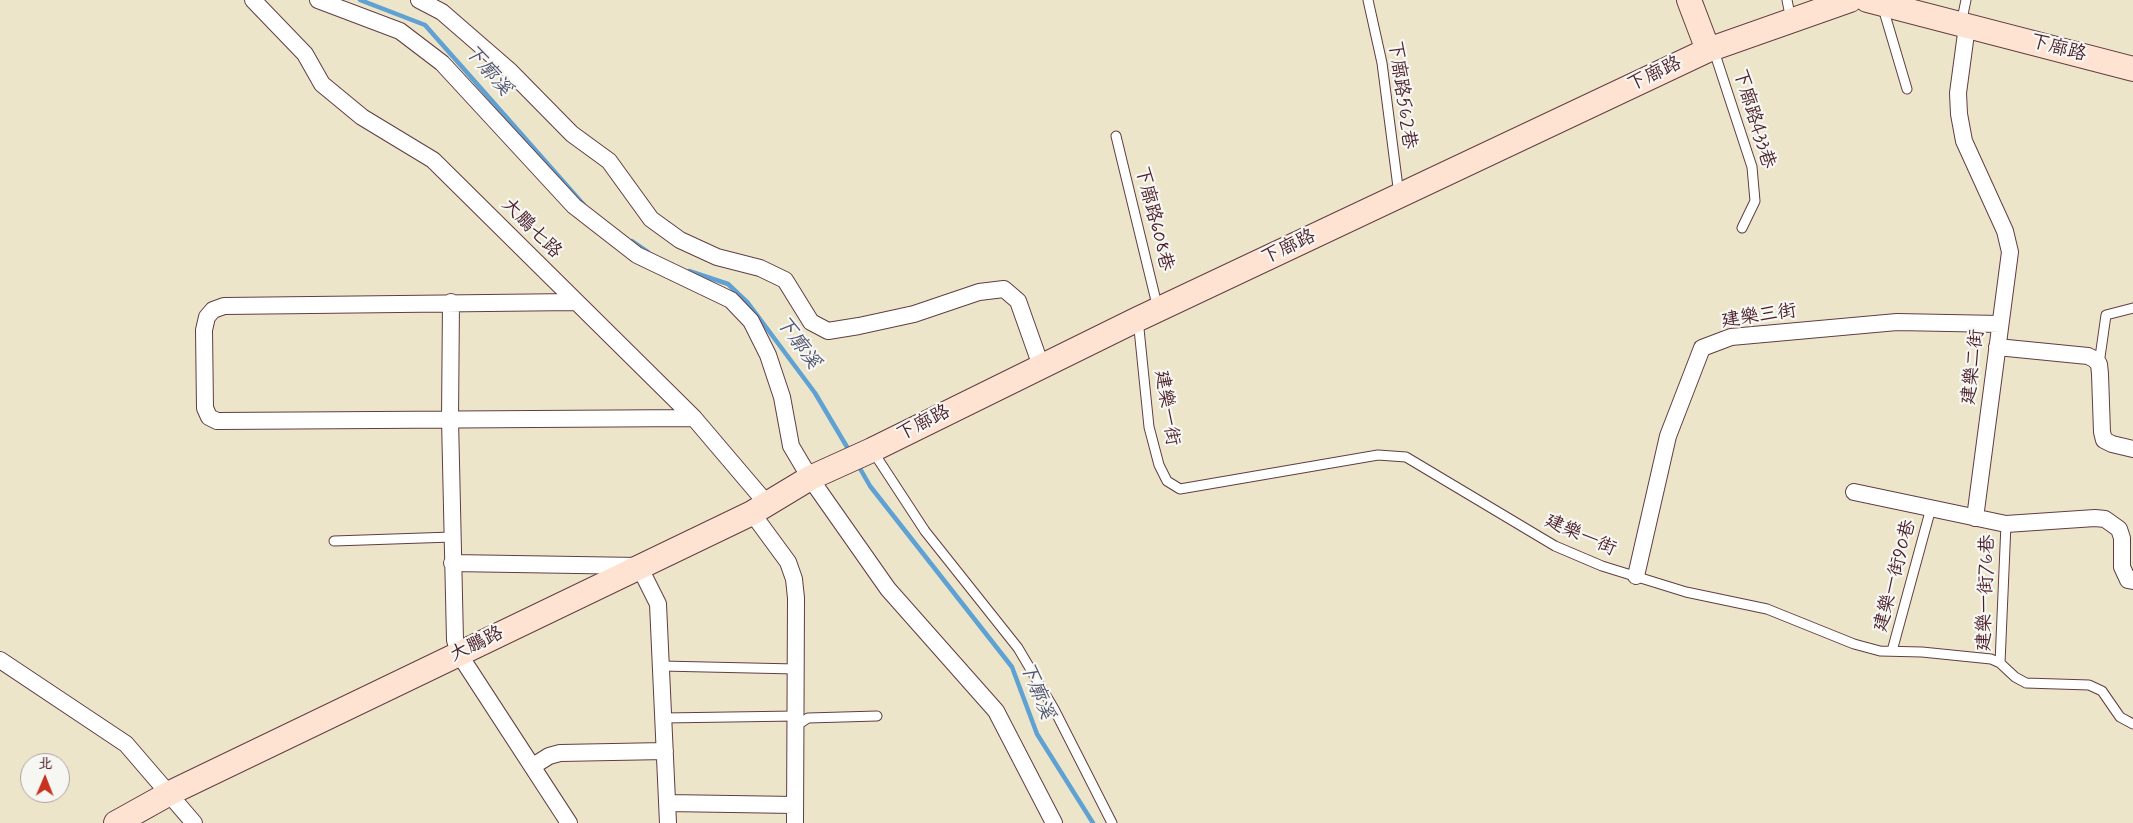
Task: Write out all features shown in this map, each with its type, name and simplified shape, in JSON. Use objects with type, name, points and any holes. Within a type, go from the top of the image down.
[{"type":"street","name":"大鵬七路","points":[[253,0],[304,54],[322,84],[362,117],[433,160],[694,418],[760,509],[788,562],[794,578],[796,669],[795,823]]},
{"type":"street","points":[[318,0],[400,31],[442,63],[574,206],[637,255],[731,300],[751,321],[768,355],[782,398],[791,446],[810,478],[888,589],[996,711],[1054,823]]},
{"type":"street","points":[[419,0],[442,12],[510,71],[572,134],[609,161],[651,219],[680,240],[717,257],[760,268],[786,280],[811,322],[828,331],[859,326],[914,314],[979,292],[1004,290],[1018,301],[1041,366]]},
{"type":"street","points":[[1689,0],[1711,49]]},
{"type":"street","name":"下廍路","points":[[838,466],[1148,314],[1711,49],[1789,10],[1850,0]]},
{"type":"street","name":"下廍路","points":[[1874,1],[1906,5],[1964,25],[2133,69]]},
{"type":"street","name":"建樂二街","points":[[1964,25],[1958,93],[1959,114],[1964,141],[2008,241],[2010,252],[1975,518]]},
{"type":"street","points":[[450,302],[452,563],[456,640],[459,654],[569,823]]},
{"type":"street","points":[[575,302],[224,306],[213,310],[206,317],[204,330],[205,408],[209,417],[218,421],[694,418]]},
{"type":"street","name":"建樂三街","points":[[1636,576],[1668,436],[1702,348],[1731,337],[1897,322],[2000,324]]},
{"type":"street","points":[[1997,347],[2088,356],[2099,364],[2104,440],[2133,449]]},
{"type":"street","name":"大鵬路","points":[[116,823],[170,794],[760,509],[810,478],[838,466]]},
{"type":"street","points":[[1854,492],[2006,524],[2095,518],[2105,519],[2120,529],[2122,538],[2122,567],[2128,580],[2133,581]]},
{"type":"street","points":[[452,563],[639,566],[658,604],[668,823]]},
{"type":"street","points":[[0,660],[126,744],[194,823]]},
{"type":"street","points":[[533,766],[549,756],[560,753],[665,751]]},
{"type":"street","points":[[667,803],[795,805]]},
{"type":"lane","name":"下廍路562巷","points":[[1368,0],[1382,63],[1399,196]]},
{"type":"lane","points":[[1964,25],[1966,0]]},
{"type":"lane","points":[[1874,1],[1907,90]]},
{"type":"lane","name":"下廍路433巷","points":[[1711,49],[1752,167],[1755,200],[1742,228]]},
{"type":"lane","name":"下廍路608巷","points":[[1116,136],[1148,314]]},
{"type":"lane","points":[[2099,364],[2106,315],[2133,308]]},
{"type":"lane","name":"建樂一街","points":[[1148,314],[1149,427],[1159,465],[1167,482],[1180,489],[1378,455],[1406,457],[1555,546],[1602,566],[1686,592],[1767,610],[1854,644],[1880,651],[1991,659],[2000,663],[2015,677],[2026,683],[2089,685],[2102,691],[2120,717],[2133,724]]},
{"type":"lane","points":[[872,450],[925,531],[1018,648],[1054,709],[1112,823]]},
{"type":"lane","name":"建樂一街90巷","points":[[1892,652],[1931,508]]},
{"type":"lane","name":"建樂一街76巷","points":[[2000,663],[2006,524]]},
{"type":"lane","points":[[334,540],[452,537]]},
{"type":"lane","points":[[661,666],[796,669]]},
{"type":"lane","points":[[664,718],[796,721],[808,718],[877,716]]},
{"type":"waterway","name":"下廓溪","points":[[360,0],[425,25],[584,205]]},
{"type":"waterway","name":"下廓溪","points":[[632,241],[648,252]]},
{"type":"waterway","name":"下廓溪","points":[[689,271],[728,284],[748,303],[815,393],[850,452]]},
{"type":"waterway","name":"下廓溪","points":[[858,465],[870,486],[1012,667],[1037,734],[1093,823]]}]
